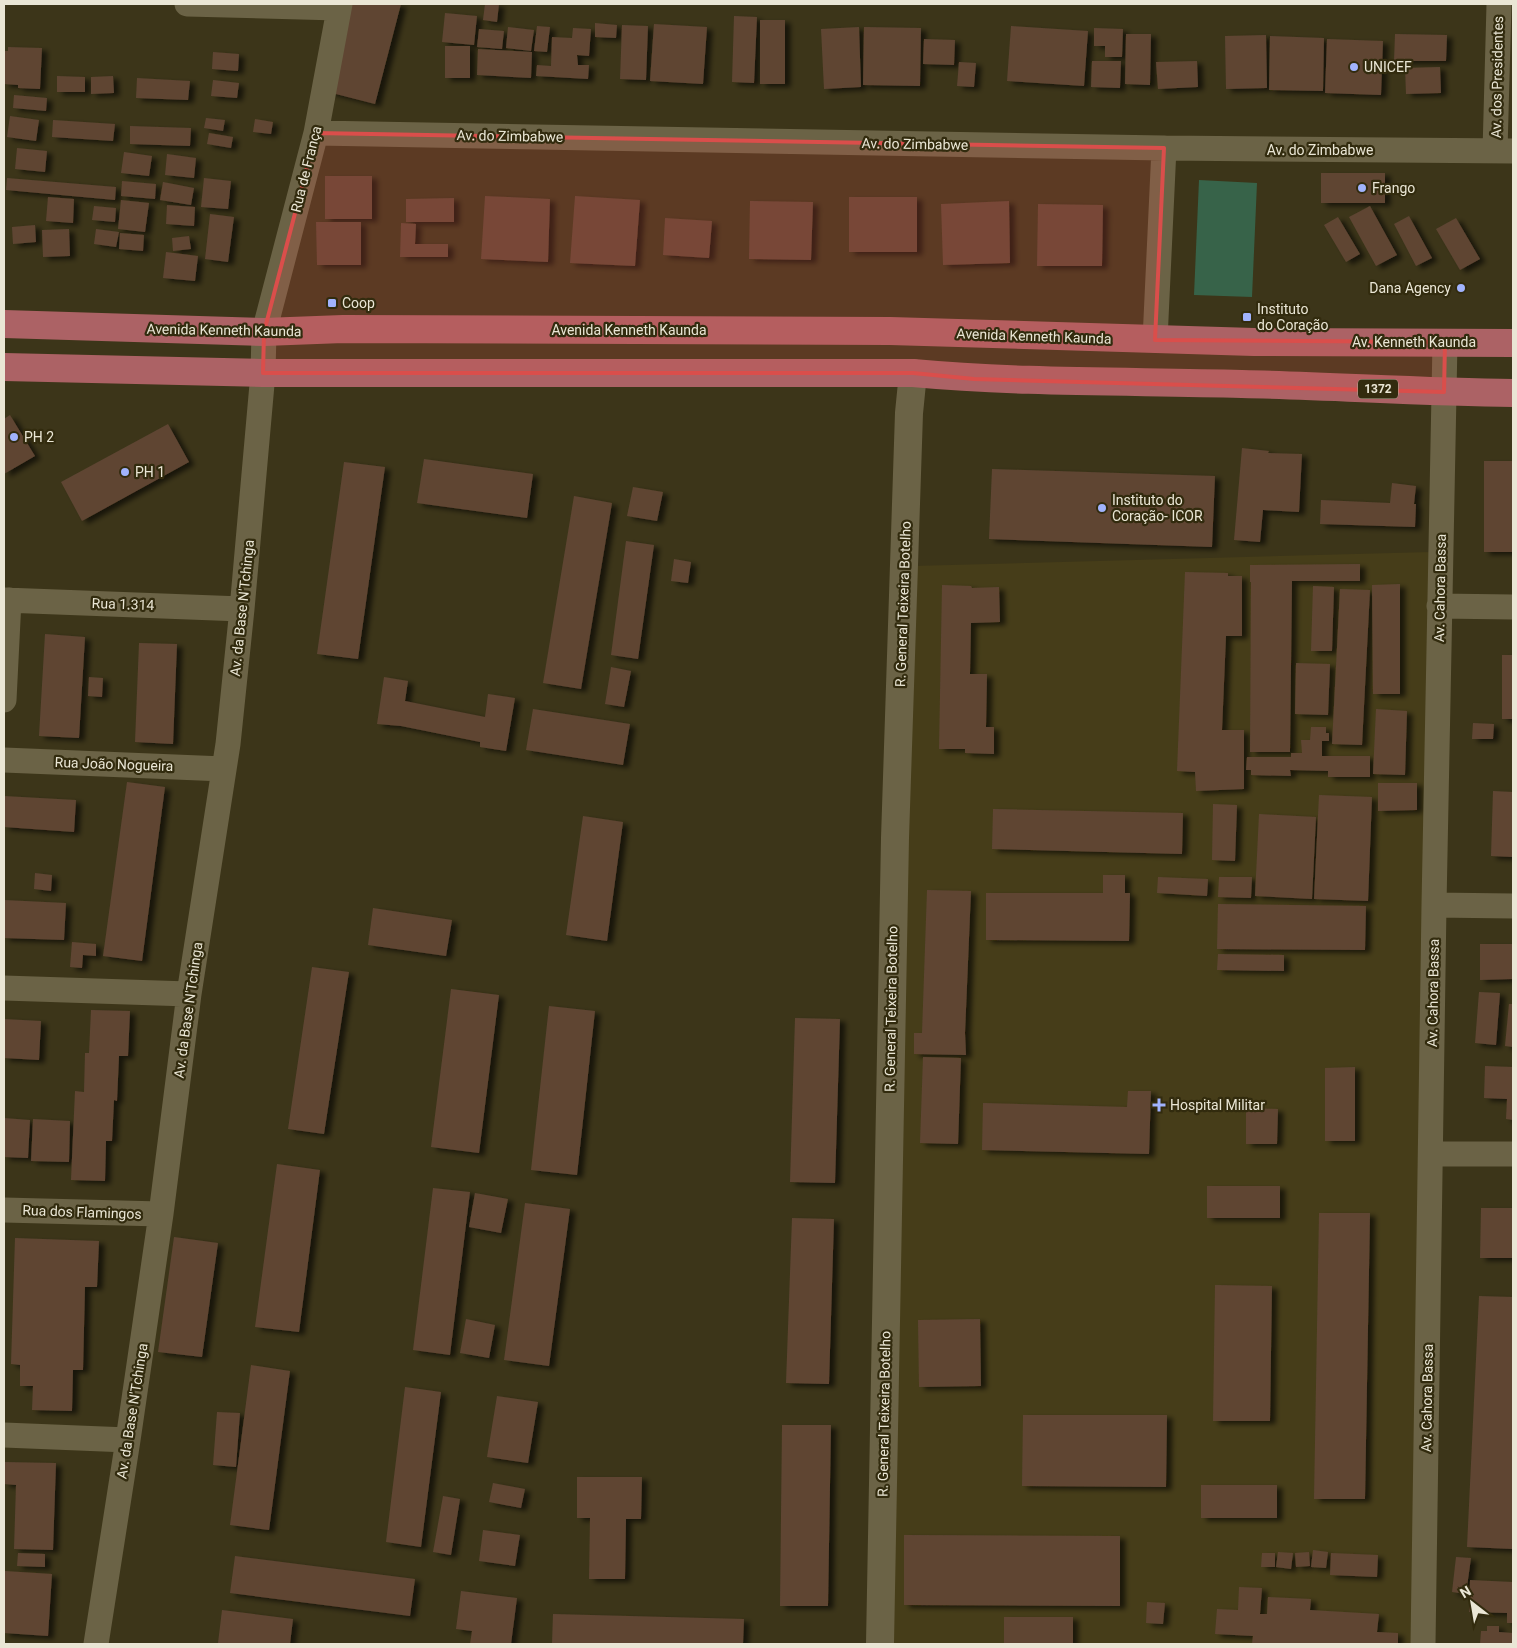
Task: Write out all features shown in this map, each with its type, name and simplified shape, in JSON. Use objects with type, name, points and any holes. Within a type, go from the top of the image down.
[{"type":"main road","name":"Avenida Kenneth Kaunda","points":[[4,324],[264,332],[343,329],[890,331],[1254,342]]},
{"type":"main road","name":"Av. Kenneth Kaunda","points":[[1254,342],[1513,343]]},
{"type":"main road","points":[[4,367],[263,373],[913,373]]},
{"type":"main road","name":"1372","points":[[913,373],[974,378],[1513,393]]},
{"type":"street","points":[[187,4],[339,6]]},
{"type":"street","name":"Av. dos Presidentes","points":[[1499,4],[1504,151]]},
{"type":"street","name":"Rua de França","points":[[263,373],[264,332],[316,133],[339,6]]},
{"type":"street","name":"Av. do Zimbabwe","points":[[316,133],[1164,148],[1504,151]]},
{"type":"street","points":[[1155,340],[1164,148]]},
{"type":"street","name":"Av. Cahora Bassa","points":[[1423,1644],[1439,606],[1445,342]]},
{"type":"street","name":"Av. da Base N'Tchinga","points":[[96,1644],[128,1440],[161,1214],[189,994],[224,769],[242,609],[263,373]]},
{"type":"street","name":"R. General Teixeira Botelho","points":[[880,1644],[895,828],[913,373]]},
{"type":"street","points":[[4,700],[6,600]]},
{"type":"street","name":"Rua 1.314","points":[[6,600],[242,609]]},
{"type":"street","points":[[1439,606],[1513,607]]},
{"type":"street","name":"Rua João Nogueira","points":[[4,760],[224,769]]},
{"type":"street","points":[[1434,905],[1513,906]]},
{"type":"street","points":[[4,988],[189,994]]},
{"type":"street","points":[[1430,1154],[1513,1154]]},
{"type":"street","name":"Rua dos Flamingos","points":[[4,1210],[161,1214]]},
{"type":"street","points":[[4,1435],[128,1440]]},
{"type":"highlighted area","points":[[316,133],[1164,148],[1155,340],[1445,342],[1444,392],[974,379],[913,373],[263,373],[264,332]]},
{"type":"shaded area","name":"Hospital Militar","points":[[1431,552],[1413,1644],[882,1644],[912,566]]},
{"type":"green space","points":[[1199,180],[1257,183],[1252,297],[1194,295]]},
{"type":"building","points":[[349,4],[401,4],[375,104],[328,92]]},
{"type":"building","points":[[485,4],[499,4],[497,22],[483,20]]},
{"type":"building","points":[[445,13],[477,16],[474,45],[442,42]]},
{"type":"building","points":[[734,16],[757,17],[754,83],[732,82]]},
{"type":"building","points":[[760,20],[785,20],[785,84],[760,84]]},
{"type":"building","points":[[595,23],[617,25],[616,38],[595,37]]},
{"type":"building","points":[[654,24],[707,27],[703,84],[650,81]]},
{"type":"building","points":[[622,25],[648,26],[646,80],[620,79]]},
{"type":"building","points":[[537,26],[550,27],[547,52],[534,51]]},
{"type":"building","points":[[1011,26],[1088,31],[1084,86],[1007,81]]},
{"type":"building","points":[[508,27],[534,30],[531,51],[506,48]]},
{"type":"building","points":[[859,27],[861,87],[824,89],[821,29]]},
{"type":"building","points":[[864,27],[921,28],[920,86],[863,85]]},
{"type":"building","points":[[573,28],[591,29],[589,56],[577,55],[578,65],[589,65],[588,79],[536,76],[537,65],[551,66],[552,37],[572,38]]},
{"type":"building","points":[[1094,28],[1123,29],[1122,57],[1105,57],[1105,46],[1094,46]]},
{"type":"building","points":[[479,29],[504,31],[502,49],[477,47]]},
{"type":"building","points":[[1126,34],[1151,34],[1150,85],[1125,84]]},
{"type":"building","points":[[1395,34],[1447,35],[1446,61],[1394,61]]},
{"type":"building","points":[[1266,35],[1267,88],[1226,89],[1225,36]]},
{"type":"building","points":[[1270,36],[1324,38],[1323,91],[1269,90]]},
{"type":"building","points":[[924,39],[955,40],[954,65],[923,64]]},
{"type":"building","name":"UNICEF","points":[[1327,39],[1383,41],[1381,95],[1325,93]]},
{"type":"building","points":[[445,46],[470,46],[470,78],[445,78]]},
{"type":"building","points":[[8,47],[42,48],[40,89],[18,88],[18,85],[4,84],[4,51],[8,51]]},
{"type":"building","points":[[478,49],[532,52],[531,78],[477,75]]},
{"type":"building","points":[[213,52],[239,54],[238,71],[212,69]]},
{"type":"building","points":[[1092,61],[1121,61],[1120,88],[1091,87]]},
{"type":"building","points":[[1197,61],[1198,87],[1158,89],[1156,62]]},
{"type":"building","points":[[959,62],[976,63],[974,87],[957,86]]},
{"type":"building","points":[[1440,67],[1441,93],[1406,94],[1405,68]]},
{"type":"building","points":[[57,76],[85,77],[85,92],[57,92]]},
{"type":"building","points":[[113,76],[114,93],[91,94],[91,77]]},
{"type":"building","points":[[137,78],[190,81],[188,100],[136,98]]},
{"type":"building","points":[[213,80],[239,83],[237,98],[211,96]]},
{"type":"building","points":[[14,95],[47,98],[46,111],[13,108]]},
{"type":"building","points":[[10,116],[39,120],[36,141],[7,137]]},
{"type":"building","points":[[206,118],[225,120],[223,131],[204,128]]},
{"type":"building","points":[[255,119],[273,122],[271,134],[253,132]]},
{"type":"building","points":[[53,120],[115,124],[113,141],[52,137]]},
{"type":"building","points":[[130,126],[191,128],[190,146],[130,144]]},
{"type":"building","points":[[209,133],[233,137],[231,148],[207,144]]},
{"type":"building","points":[[17,148],[47,151],[45,172],[15,169]]},
{"type":"building","points":[[124,152],[152,156],[149,176],[121,173]]},
{"type":"building","points":[[167,154],[196,158],[194,178],[165,175]]},
{"type":"building","points":[[1321,173],[1385,173],[1385,203],[1321,203]]},
{"type":"building","points":[[325,176],[372,176],[372,219],[325,219]]},
{"type":"building","points":[[7,178],[116,187],[115,200],[6,190]]},
{"type":"building","points":[[204,178],[231,181],[228,209],[201,207]]},
{"type":"building","points":[[122,181],[156,184],[155,199],[121,196]]},
{"type":"building","points":[[163,182],[194,188],[191,205],[160,200]]},
{"type":"building","points":[[485,196],[550,199],[548,262],[481,259]]},
{"type":"building","points":[[575,196],[640,200],[635,266],[570,263]]},
{"type":"building","points":[[48,197],[74,199],[73,223],[46,221]]},
{"type":"building","points":[[849,197],[917,197],[917,252],[849,252]]},
{"type":"building","points":[[454,198],[454,222],[406,222],[406,199]]},
{"type":"building","points":[[121,200],[149,203],[145,232],[118,229]]},
{"type":"building","points":[[750,201],[813,202],[811,260],[749,259]]},
{"type":"building","points":[[1009,201],[1010,263],[943,265],[941,204]]},
{"type":"building","points":[[1038,204],[1103,205],[1102,266],[1037,266]]},
{"type":"building","points":[[167,205],[195,207],[194,226],[166,224]]},
{"type":"building","points":[[94,206],[116,208],[115,222],[92,220]]},
{"type":"building","points":[[1370,206],[1397,255],[1376,266],[1349,217]]},
{"type":"building","points":[[210,214],[234,217],[228,262],[205,259]]},
{"type":"building","points":[[1409,216],[1432,258],[1416,266],[1394,224]]},
{"type":"building","points":[[1338,217],[1360,254],[1346,262],[1324,225]]},
{"type":"building","points":[[665,218],[712,221],[709,258],[663,255]]},
{"type":"building","points":[[1456,218],[1480,259],[1460,270],[1436,229]]},
{"type":"building","points":[[316,222],[361,222],[361,265],[317,265]]},
{"type":"building","points":[[401,223],[416,224],[415,244],[448,244],[448,257],[400,257]]},
{"type":"building","points":[[35,225],[36,242],[13,244],[12,227]]},
{"type":"building","points":[[69,229],[70,256],[43,257],[42,230]]},
{"type":"building","points":[[96,229],[119,232],[116,247],[94,244]]},
{"type":"building","points":[[120,233],[144,235],[143,251],[119,249]]},
{"type":"building","points":[[189,236],[191,249],[173,251],[172,238]]},
{"type":"building","points":[[166,252],[198,256],[195,281],[163,278]]},
{"type":"building","name":"PH 2","points":[[10,415],[35,456],[4,474],[4,419]]},
{"type":"building","name":"PH 1","points":[[168,424],[189,462],[82,521],[61,482]]},
{"type":"building","points":[[1242,448],[1269,451],[1268,453],[1302,454],[1299,512],[1263,510],[1260,542],[1234,540]]},
{"type":"building","points":[[424,459],[533,474],[527,518],[417,503]]},
{"type":"building","points":[[1484,461],[1513,461],[1513,552],[1484,552]]},
{"type":"building","points":[[344,462],[385,467],[358,659],[317,654]]},
{"type":"building","name":"Instituto do Coração- ICOR","points":[[992,469],[1215,476],[1212,547],[989,539]]},
{"type":"building","points":[[1392,483],[1416,486],[1414,504],[1416,504],[1415,527],[1320,524],[1321,500],[1390,503]]},
{"type":"building","points":[[633,487],[663,492],[657,521],[627,516]]},
{"type":"building","points":[[574,496],[612,503],[581,689],[543,683]]},
{"type":"building","points":[[626,541],[654,545],[638,659],[611,655]]},
{"type":"building","points":[[674,559],[691,562],[688,583],[671,581]]},
{"type":"building","points":[[1360,564],[1360,581],[1292,581],[1290,752],[1250,752],[1250,565]]},
{"type":"building","points":[[1185,572],[1228,573],[1228,576],[1242,576],[1242,636],[1226,636],[1222,730],[1244,730],[1244,789],[1196,791],[1195,772],[1177,771]]},
{"type":"building","points":[[1400,584],[1400,694],[1373,694],[1372,585]]},
{"type":"building","points":[[942,585],[971,586],[972,588],[999,587],[1000,622],[971,623],[970,674],[987,674],[986,727],[994,727],[994,754],[965,753],[965,749],[939,749]]},
{"type":"building","points":[[1313,586],[1334,587],[1332,651],[1311,651]]},
{"type":"building","points":[[1340,589],[1370,590],[1362,745],[1332,744]]},
{"type":"building","points":[[45,634],[85,637],[79,738],[39,736]]},
{"type":"building","points":[[139,643],[177,644],[173,744],[135,742]]},
{"type":"building","points":[[1502,655],[1513,655],[1513,719],[1502,719]]},
{"type":"building","points":[[1296,663],[1330,664],[1328,715],[1295,714]]},
{"type":"building","points":[[611,667],[631,671],[624,707],[605,704]]},
{"type":"building","points":[[89,677],[103,678],[102,697],[88,696]]},
{"type":"building","points":[[384,677],[408,681],[405,701],[485,717],[488,694],[515,698],[506,751],[480,747],[480,742],[401,726],[377,724]]},
{"type":"building","points":[[533,709],[630,724],[623,765],[526,750]]},
{"type":"building","points":[[1376,709],[1407,711],[1405,775],[1373,774]]},
{"type":"building","points":[[1473,723],[1494,724],[1493,739],[1472,739]]},
{"type":"building","points":[[1311,727],[1326,727],[1326,733],[1329,733],[1329,741],[1322,741],[1322,756],[1370,756],[1370,777],[1328,777],[1328,771],[1290,770],[1291,776],[1251,775],[1251,770],[1246,770],[1247,757],[1291,757],[1291,753],[1302,753],[1301,740],[1310,740]]},
{"type":"building","points":[[127,782],[165,787],[142,961],[103,956]]},
{"type":"building","points":[[1378,783],[1417,783],[1417,810],[1378,811]]},
{"type":"building","points":[[1493,791],[1513,792],[1513,857],[1491,856]]},
{"type":"building","points":[[1319,795],[1372,797],[1368,901],[1314,899]]},
{"type":"building","points":[[4,796],[76,800],[74,832],[4,827]]},
{"type":"building","points":[[1213,804],[1237,805],[1235,861],[1212,860]]},
{"type":"building","points":[[993,809],[1183,813],[1182,854],[992,849]]},
{"type":"building","points":[[1259,814],[1316,817],[1312,899],[1255,896]]},
{"type":"building","points":[[583,816],[623,822],[607,941],[566,935]]},
{"type":"building","points":[[35,873],[52,875],[51,891],[34,889]]},
{"type":"building","points":[[1103,875],[1125,875],[1125,893],[1130,893],[1129,941],[986,940],[986,893],[1103,893]]},
{"type":"building","points":[[1158,877],[1208,879],[1207,896],[1157,893]]},
{"type":"building","points":[[1219,877],[1252,877],[1251,898],[1218,897]]},
{"type":"building","points":[[927,890],[971,891],[965,1033],[966,1055],[914,1054],[914,1033],[922,1033]]},
{"type":"building","points":[[4,900],[66,903],[64,940],[4,938]]},
{"type":"building","points":[[1218,904],[1366,906],[1365,950],[1217,949]]},
{"type":"building","points":[[373,908],[452,920],[446,956],[368,945]]},
{"type":"building","points":[[72,942],[96,944],[96,956],[83,955],[82,968],[70,967]]},
{"type":"building","points":[[1480,944],[1513,944],[1513,979],[1480,980]]},
{"type":"building","points":[[1218,954],[1284,955],[1284,971],[1217,970]]},
{"type":"building","points":[[312,967],[349,972],[324,1134],[288,1129]]},
{"type":"building","points":[[451,989],[499,995],[479,1153],[431,1147]]},
{"type":"building","points":[[1479,992],[1500,993],[1496,1045],[1475,1043]]},
{"type":"building","points":[[1509,1004],[1513,1004],[1513,1047],[1505,1046]]},
{"type":"building","points":[[549,1006],[595,1011],[577,1175],[531,1170]]},
{"type":"building","points":[[91,1010],[130,1011],[128,1056],[119,1056],[117,1101],[114,1100],[112,1141],[106,1141],[105,1181],[71,1180],[75,1091],[84,1092],[85,1053],[89,1053]]},
{"type":"building","points":[[795,1018],[840,1019],[835,1183],[790,1182]]},
{"type":"building","points":[[4,1019],[41,1021],[39,1060],[4,1058]]},
{"type":"building","points":[[923,1057],[961,1058],[958,1144],[920,1143]]},
{"type":"building","points":[[1485,1066],[1513,1067],[1513,1120],[1506,1119],[1507,1099],[1484,1098]]},
{"type":"building","points":[[1355,1067],[1355,1141],[1325,1141],[1325,1068]]},
{"type":"building","points":[[1128,1091],[1151,1091],[1149,1154],[982,1150],[983,1103],[1127,1107]]},
{"type":"building","points":[[1246,1108],[1278,1109],[1277,1144],[1246,1144]]},
{"type":"building","points":[[4,1118],[30,1120],[28,1158],[4,1157]]},
{"type":"building","points":[[33,1119],[70,1121],[69,1162],[31,1161]]},
{"type":"building","points":[[277,1164],[320,1170],[299,1332],[255,1327]]},
{"type":"building","points":[[1207,1186],[1280,1186],[1280,1218],[1207,1218]]},
{"type":"building","points":[[433,1188],[470,1192],[450,1355],[413,1350]]},
{"type":"building","points":[[475,1193],[508,1199],[501,1233],[469,1227]]},
{"type":"building","points":[[525,1203],[570,1209],[549,1366],[504,1360]]},
{"type":"building","points":[[1481,1208],[1513,1208],[1513,1258],[1480,1258]]},
{"type":"building","points":[[1319,1213],[1370,1213],[1365,1499],[1314,1499]]},
{"type":"building","points":[[792,1218],[834,1219],[829,1384],[786,1383]]},
{"type":"building","points":[[174,1237],[218,1243],[202,1357],[158,1352]]},
{"type":"building","points":[[15,1238],[99,1241],[97,1287],[85,1287],[83,1370],[73,1370],[72,1411],[32,1410],[33,1386],[20,1386],[20,1365],[11,1364]]},
{"type":"building","points":[[1215,1285],[1272,1286],[1270,1421],[1213,1421]]},
{"type":"building","points":[[1479,1296],[1513,1297],[1513,1549],[1467,1547]]},
{"type":"building","points":[[466,1319],[495,1325],[489,1358],[460,1353]]},
{"type":"building","points":[[980,1319],[981,1386],[919,1387],[918,1320]]},
{"type":"building","points":[[251,1365],[290,1371],[269,1530],[230,1525]]},
{"type":"building","points":[[405,1387],[441,1392],[421,1547],[386,1542]]},
{"type":"building","points":[[497,1396],[538,1402],[528,1463],[487,1457]]},
{"type":"building","points":[[217,1412],[240,1413],[236,1467],[213,1465]]},
{"type":"building","points":[[1023,1415],[1167,1415],[1166,1487],[1022,1486]]},
{"type":"building","points":[[782,1425],[831,1425],[828,1606],[780,1606]]},
{"type":"building","points":[[4,1462],[56,1463],[53,1550],[14,1549],[16,1485],[4,1484]]},
{"type":"building","points":[[577,1477],[642,1477],[641,1519],[626,1519],[625,1579],[589,1579],[590,1518],[577,1518]]},
{"type":"building","points":[[493,1483],[525,1489],[521,1508],[489,1502]]},
{"type":"building","points":[[1201,1485],[1277,1485],[1277,1518],[1201,1518]]},
{"type":"building","points":[[443,1496],[460,1499],[451,1555],[433,1552]]},
{"type":"building","points":[[483,1530],[520,1535],[515,1566],[479,1561]]},
{"type":"building","points":[[904,1535],[1120,1536],[1120,1606],[904,1605]]},
{"type":"building","points":[[1313,1550],[1328,1552],[1326,1568],[1311,1567]]},
{"type":"building","points":[[1278,1552],[1293,1553],[1291,1569],[1276,1567]]},
{"type":"building","points":[[1309,1552],[1310,1566],[1296,1567],[1295,1553]]},
{"type":"building","points":[[18,1553],[45,1554],[45,1567],[17,1566]]},
{"type":"building","points":[[1262,1553],[1275,1553],[1275,1567],[1261,1567]]},
{"type":"building","points":[[1331,1553],[1378,1555],[1377,1577],[1330,1575]]},
{"type":"building","points":[[235,1556],[415,1579],[410,1616],[230,1593]]},
{"type":"building","points":[[1456,1557],[1471,1558],[1466,1594],[1452,1592]]},
{"type":"building","points":[[5,1571],[52,1574],[48,1636],[4,1633]]},
{"type":"building","points":[[1470,1580],[1513,1582],[1513,1623],[1507,1623],[1507,1613],[1469,1612]]},
{"type":"building","points":[[1239,1587],[1262,1588],[1260,1614],[1267,1614],[1268,1597],[1311,1599],[1310,1610],[1379,1614],[1377,1632],[1398,1633],[1398,1644],[1252,1644],[1253,1636],[1215,1634],[1217,1609],[1238,1610]]},
{"type":"building","points":[[461,1591],[517,1598],[511,1644],[470,1644],[472,1631],[456,1629]]},
{"type":"building","points":[[1147,1602],[1165,1603],[1163,1624],[1146,1623]]},
{"type":"building","points":[[222,1610],[293,1619],[290,1644],[218,1643]]},
{"type":"building","points":[[553,1614],[744,1619],[743,1644],[552,1644]]},
{"type":"building","points":[[1004,1617],[1073,1617],[1073,1644],[1004,1644]]},
{"type":"building","points":[[1487,1626],[1499,1626],[1499,1632],[1513,1633],[1513,1644],[1480,1644],[1481,1631],[1487,1631]]},
{"type":"place","name":"UNICEF","points":[[1354,67]]},
{"type":"place","name":"Frango","points":[[1362,188]]},
{"type":"place","name":"Dana Agency","points":[[1461,288]]},
{"type":"place","name":"Coop","points":[[332,303]]},
{"type":"place","name":"Instituto do Coração","points":[[1247,317]]},
{"type":"place","name":"PH 2","points":[[14,437]]},
{"type":"place","name":"PH 1","points":[[125,472]]},
{"type":"place","name":"Instituto do Coração- ICOR","points":[[1102,508]]},
{"type":"place","name":"Hospital Militar","points":[[1159,1105]]}]
